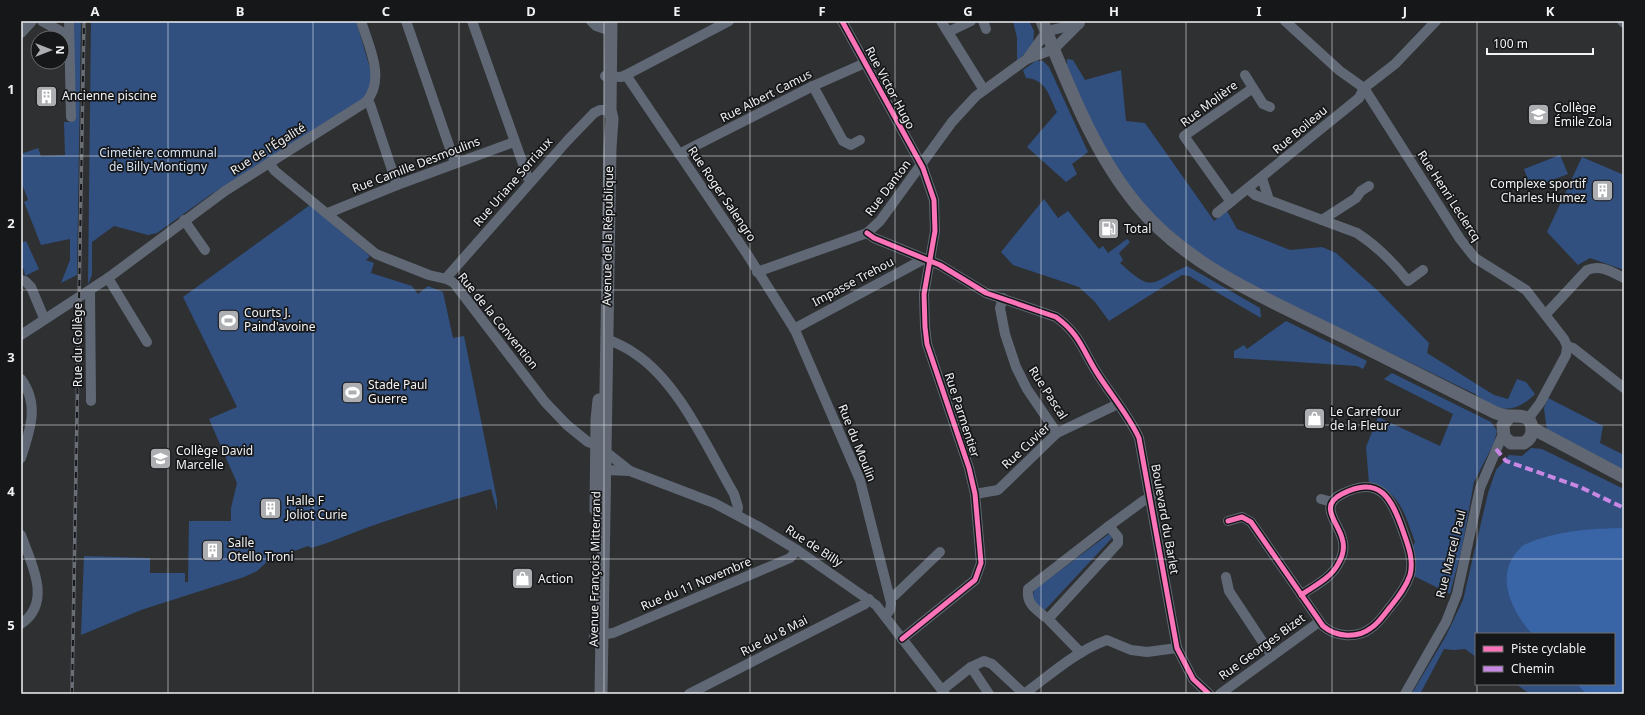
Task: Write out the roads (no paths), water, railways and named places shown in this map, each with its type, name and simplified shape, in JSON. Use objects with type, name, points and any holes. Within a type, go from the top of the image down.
[{"type":"main road","points":[[1034,21],[1044,31],[1080,126],[1110,181],[1132,211],[1166,244],[1190,263],[1235,291],[1493,419],[1505,436],[1520,444],[1529,429]]},
{"type":"main road","name":"Avenue de la République","points":[[600,451],[608,26]]},
{"type":"main road","points":[[1051,50],[1094,138],[1126,191],[1160,229],[1193,256],[1238,284],[1490,410],[1510,416],[1520,415],[1529,429],[1624,477]]},
{"type":"main road","name":"Avenue de la République","points":[[600,451],[607,339],[610,148],[612,119],[607,110]]},
{"type":"main road","points":[[1505,436],[1504,421],[1510,416]]},
{"type":"main road","name":"Avenue François Mitterrand","points":[[593,694],[598,636],[606,470],[600,451]]},
{"type":"main road","name":"Avenue François Mitterrand","points":[[600,451],[598,636],[601,694]]},
{"type":"street","points":[[21,32],[32,21]]},
{"type":"street","points":[[42,21],[61,30]]},
{"type":"street","name":"Rue de l'Égalité","points":[[21,334],[108,278],[184,220],[269,163],[366,102],[375,89],[376,77],[361,21]]},
{"type":"street","points":[[406,21],[455,164]]},
{"type":"street","points":[[472,21],[514,142],[528,178],[531,181]]},
{"type":"street","points":[[591,21],[596,26],[608,26]]},
{"type":"street","points":[[608,76],[626,75],[729,21]]},
{"type":"street","name":"Rue Victor Hugo","points":[[842,21],[921,166]]},
{"type":"street","points":[[941,21],[984,90]]},
{"type":"street","points":[[948,32],[971,21]]},
{"type":"street","points":[[1285,21],[1340,71],[1364,88]]},
{"type":"street","name":"Rue Boileau","points":[[1248,189],[1359,98],[1364,88],[1395,64],[1436,21]]},
{"type":"street","points":[[1044,31],[1081,22]]},
{"type":"street","points":[[1051,50],[1081,22]]},
{"type":"street","name":"Rue Danton","points":[[1027,59],[1044,31]]},
{"type":"street","name":"Rue Danton","points":[[757,272],[867,233],[880,221],[952,122],[976,96],[1027,59],[1051,50]]},
{"type":"street","name":"Rue Albert Camus","points":[[679,154],[813,86],[865,63]]},
{"type":"street","points":[[70,70],[71,117]]},
{"type":"street","name":"Rue Roger Salengro","points":[[626,75],[795,329]]},
{"type":"street","name":"Rue Molière","points":[[1245,75],[1264,104],[1270,107]]},
{"type":"street","points":[[813,86],[843,141],[851,145],[860,140]]},
{"type":"street","name":"Rue Molière","points":[[1231,202],[1184,136],[1253,88]]},
{"type":"street","name":"Rue Henri Leclercq","points":[[1364,88],[1460,239],[1475,258],[1497,273],[1522,286],[1546,314],[1564,339],[1567,346]]},
{"type":"street","points":[[366,102],[370,104],[397,185]]},
{"type":"street","name":"Rue Uriane Sorriaux","points":[[446,277],[587,120],[594,113],[607,110]]},
{"type":"street","name":"Rue Camille Desmoulins","points":[[328,213],[397,185],[514,142]]},
{"type":"street","name":"Rue de la Convention","points":[[269,163],[275,171],[381,257],[438,278],[446,277],[463,294],[545,402],[567,425],[600,451]]},
{"type":"street","name":"Rue Parmentier","points":[[902,638],[969,585],[978,573],[981,563],[981,551],[974,494],[969,468],[928,344],[925,327],[924,294],[926,259],[935,231],[935,209],[934,200],[921,166]]},
{"type":"street","points":[[1262,178],[1269,200]]},
{"type":"street","points":[[1322,220],[1356,198],[1361,191],[1369,186]]},
{"type":"street","points":[[1217,213],[1248,189],[1255,195],[1357,233],[1372,243],[1390,259],[1408,281],[1423,270]]},
{"type":"street","points":[[184,220],[205,250]]},
{"type":"street","name":"Boulevard du Barlet","points":[[867,233],[874,238],[926,259],[986,292],[1056,317],[1073,331],[1134,427],[1139,438],[1151,497],[1177,648],[1193,679],[1209,694]]},
{"type":"street","name":"Impasse Trehou","points":[[795,329],[926,259]]},
{"type":"street","points":[[1546,314],[1587,270],[1591,268],[1604,268],[1624,278]]},
{"type":"street","points":[[108,278],[147,342]]},
{"type":"street","points":[[21,280],[28,283],[31,287],[44,318]]},
{"type":"street","name":"Rue du Collège","points":[[91,401],[93,288]]},
{"type":"street","name":"Rue Pascal","points":[[1003,298],[1000,308],[1005,334],[1016,367],[1027,389],[1057,433]]},
{"type":"street","name":"Rue du Moulin","points":[[795,329],[860,480],[890,597],[890,610],[885,616]]},
{"type":"street","points":[[607,339],[634,352],[664,381],[687,412],[734,494],[738,506],[737,514]]},
{"type":"street","points":[[1529,429],[1538,407],[1566,355],[1567,346],[1573,348],[1624,388]]},
{"type":"street","points":[[21,379],[29,393],[33,420],[21,458]]},
{"type":"street","name":"Rue Cuvier","points":[[974,494],[998,490],[1057,433],[1118,404]]},
{"type":"street","name":"Rue Marcel Paul","points":[[1405,694],[1446,622],[1457,594],[1480,488],[1492,460],[1505,436]]},
{"type":"street","name":"Rue de Billy","points":[[600,451],[630,471],[714,502],[737,514],[797,550],[869,599],[885,616],[944,692]]},
{"type":"street","name":"Rue de Billy","points":[[606,470],[630,471]]},
{"type":"street","points":[[1228,522],[1242,517],[1251,522],[1319,622],[1328,630],[1342,635],[1355,634],[1367,631],[1376,624],[1404,589],[1411,567],[1410,553],[1394,507],[1382,492],[1370,487],[1359,487],[1341,494],[1332,502],[1332,516],[1342,538],[1343,545],[1341,558],[1334,571],[1301,594]]},
{"type":"street","points":[[1081,653],[1048,619],[1030,605],[1027,596],[1028,589],[1109,526],[1143,501],[1151,497]]},
{"type":"street","points":[[1321,499],[1332,502]]},
{"type":"street","points":[[1048,619],[1118,543],[1118,537],[1109,526]]},
{"type":"street","points":[[21,535],[35,572],[38,598],[32,614],[21,624]]},
{"type":"street","name":"Rue du 11 Novembre","points":[[598,636],[613,633],[790,558],[797,550]]},
{"type":"street","points":[[890,597],[894,596],[940,552]]},
{"type":"street","points":[[1226,577],[1229,591],[1272,656]]},
{"type":"street","name":"Rue du 8 Mai","points":[[689,694],[865,604],[869,599]]},
{"type":"street","name":"Rue Georges Bizet","points":[[1220,694],[1319,622]]},
{"type":"street","points":[[944,692],[971,667],[984,661],[992,664],[1024,694],[1094,644],[1107,640],[1131,650],[1147,652],[1177,648]]},
{"type":"street","points":[[971,667],[989,694]]},
{"type":"railway","points":[[72,694],[84,21]]},
{"type":"place","name":"Ancienne piscine","points":[[47,96]]},
{"type":"place","name":"Collège Émile Zola","points":[[1538,115]]},
{"type":"place","name":"Complexe sportif Charles Humez","points":[[1602,191]]},
{"type":"place","name":"Total","points":[[1109,229]]},
{"type":"place","name":"Courts J. Paind'avoine","points":[[229,320]]},
{"type":"place","name":"Stade Paul Guerre","points":[[353,392]]},
{"type":"place","name":"Le Carrefour de la Fleur","points":[[1314,419]]},
{"type":"place","name":"Collège David Marcelle","points":[[160,458]]},
{"type":"place","name":"Halle F Joliot Curie","points":[[271,508]]},
{"type":"place","name":"Salle Otello Troni","points":[[213,550]]},
{"type":"place","name":"Action","points":[[523,579]]},
{"type":"park label","name":"Cimetière communal de Billy-Montigny","points":[[158,160]]}]
